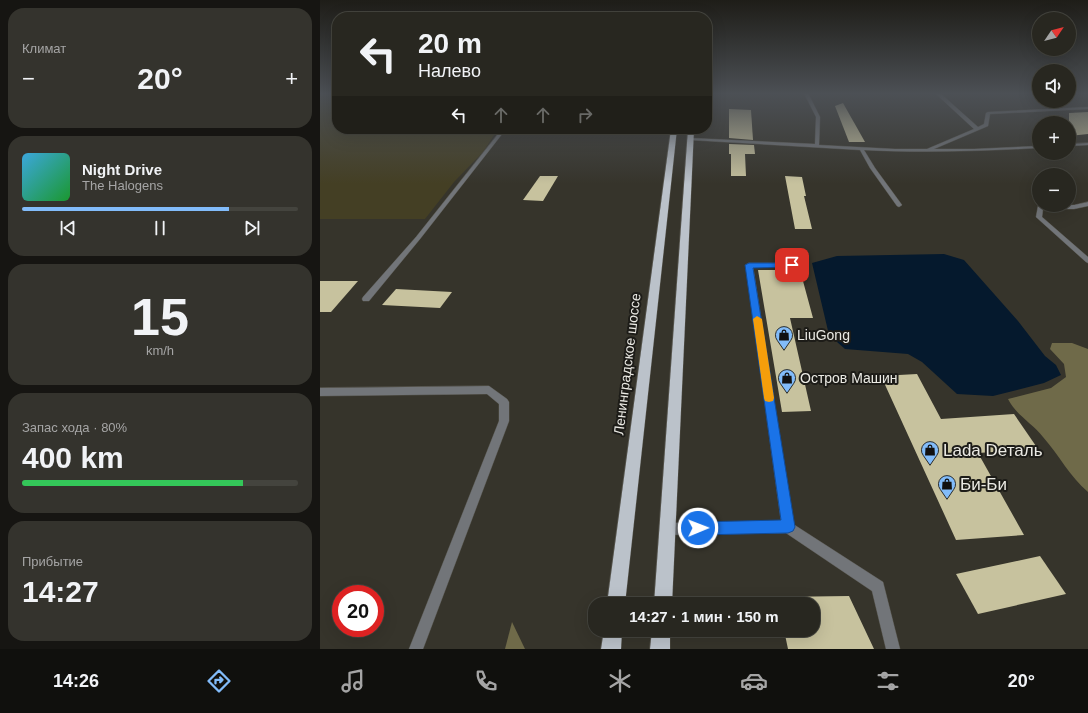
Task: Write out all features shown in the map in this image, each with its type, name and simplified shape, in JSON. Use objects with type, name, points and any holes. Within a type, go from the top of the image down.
[{"type":"highway","name":"Ленинградское шоссе","points":[[617,597],[673,134]]},
{"type":"highway","points":[[663,597],[690,134]]},
{"type":"highway","points":[[611,649],[612,637]]},
{"type":"highway","points":[[660,649],[661,637]]},
{"type":"lane","points":[[817,146],[818,123]]},
{"type":"lane","points":[[970,123],[977,129]]},
{"type":"lane","points":[[927,150],[986,125],[986,123]]},
{"type":"lane","points":[[366,299],[423,232],[500,134]]},
{"type":"lane","points":[[690,134],[817,146],[861,148],[974,150],[1032,147]]},
{"type":"lane","points":[[1076,145],[1088,144]]},
{"type":"lane","points":[[861,148],[872,168],[899,205]]},
{"type":"lane","points":[[1088,204],[1074,207],[1040,206],[1039,217],[1088,261]]},
{"type":"lane","points":[[788,527],[749,265],[792,265]]},
{"type":"lane","points":[[320,392],[490,390],[504,402],[504,421],[416,649]]},
{"type":"lane","points":[[667,529],[788,527],[878,587],[893,649]]},
{"type":"shaded area","points":[[320,123],[332,123],[332,134],[495,134],[483,152],[454,182],[425,219],[320,219]]},
{"type":"shaded area","points":[[1052,343],[1072,343],[1088,349],[1088,492],[1070,473],[1043,437],[1015,410],[1008,399],[1051,388],[1066,377],[1064,364],[1050,349]]},
{"type":"shaded area","points":[[512,622],[525,649],[505,649]]},
{"type":"water","points":[[944,254],[964,260],[1018,321],[1045,356],[1056,365],[1061,375],[1044,383],[993,396],[957,394],[922,362],[908,354],[845,349],[829,335],[812,263],[837,256]]},
{"type":"building","points":[[729,123],[752,123],[753,140],[729,138]]},
{"type":"building","points":[[842,123],[854,123],[865,142],[849,142]]},
{"type":"building","points":[[1076,123],[1088,123],[1088,134],[1076,135]]},
{"type":"building","points":[[729,144],[754,145],[755,154],[745,154],[746,176],[731,176],[731,154],[729,154]]},
{"type":"building","points":[[540,176],[558,176],[543,201],[523,200]]},
{"type":"building","points":[[785,176],[802,177],[806,196],[804,196],[812,229],[795,229]]},
{"type":"building","points":[[758,270],[800,270],[813,318],[790,318],[811,411],[782,412]]},
{"type":"building","points":[[320,281],[358,281],[331,312],[320,312]]},
{"type":"building","points":[[396,289],[452,292],[440,308],[382,305]]},
{"type":"building","points":[[917,374],[941,419],[1014,414],[1038,449],[978,453],[1024,535],[956,540],[881,376]]},
{"type":"building","points":[[1040,556],[1066,594],[978,614],[956,574]]},
{"type":"building","points":[[849,596],[874,649],[788,649],[785,637],[820,637],[820,597],[776,597]]},
{"type":"slow traffic","points":[[757,319],[769,398]]},
{"type":"place","name":"LiuGong","points":[[784,350]]},
{"type":"place","name":"Остров Машин","points":[[787,393]]},
{"type":"place","name":"Lada Dеталь","points":[[930,465]]},
{"type":"place","name":"Би-Би","points":[[947,499]]},
{"type":"route","points":[[698,528],[788,527],[749,265],[792,265]]}]
